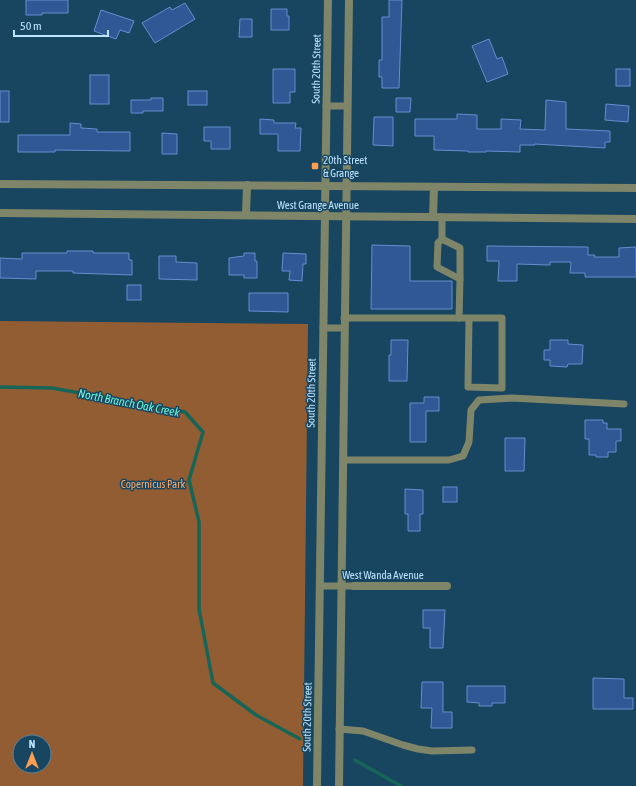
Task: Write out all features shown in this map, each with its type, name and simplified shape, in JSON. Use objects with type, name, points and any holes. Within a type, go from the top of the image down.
[{"type":"street","name":"South 20th Street","points":[[317,786],[328,0]]},
{"type":"street","points":[[339,786],[349,0]]},
{"type":"street","name":"West Grange Avenue","points":[[0,184],[636,188]]},
{"type":"street","points":[[246,215],[247,185]]},
{"type":"street","points":[[433,217],[434,187]]},
{"type":"street","name":"West Grange Avenue","points":[[0,213],[636,219]]},
{"type":"street","name":"West Wanda Avenue","points":[[354,586],[447,586]]},
{"type":"lane","points":[[326,106],[347,106]]},
{"type":"lane","points":[[442,217],[442,239],[438,243],[437,267],[460,279]]},
{"type":"lane","points":[[442,239],[460,248],[459,318]]},
{"type":"lane","points":[[344,318],[459,318],[469,318],[502,318],[502,388],[468,387],[469,318]]},
{"type":"lane","points":[[323,328],[344,328]]},
{"type":"lane","points":[[343,460],[449,460],[463,456],[469,442],[471,410],[479,400],[512,398],[624,404]]},
{"type":"lane","name":"West Wanda Avenue","points":[[320,586],[354,586]]},
{"type":"lane","points":[[339,729],[363,731],[418,749],[432,751],[472,750]]},
{"type":"green space","name":"Copernicus Park","points":[[0,321],[308,324],[303,786],[0,786]]},
{"type":"building","points":[[26,0],[68,0],[68,13],[42,13],[42,15],[26,15]]},
{"type":"building","points":[[389,0],[402,0],[399,88],[382,88],[382,77],[379,77],[379,60],[382,60],[382,17],[389,17]]},
{"type":"building","points":[[185,3],[195,19],[155,43],[142,23],[170,7],[172,10]]},
{"type":"building","points":[[271,9],[287,9],[287,16],[289,16],[289,30],[271,30]]},
{"type":"building","points":[[101,10],[134,21],[129,33],[120,30],[116,39],[94,31]]},
{"type":"building","points":[[240,19],[252,19],[252,37],[239,37]]},
{"type":"building","points":[[489,39],[497,59],[502,57],[508,74],[487,82],[472,46]]},
{"type":"building","points":[[273,69],[295,69],[295,92],[290,92],[290,103],[273,103]]},
{"type":"building","points":[[616,69],[630,69],[630,86],[616,86]]},
{"type":"building","points":[[90,75],[109,75],[109,104],[90,104]]},
{"type":"building","points":[[0,91],[9,91],[9,122],[0,122]]},
{"type":"building","points":[[188,91],[207,91],[207,105],[188,105]]},
{"type":"building","points":[[151,98],[163,98],[163,111],[143,111],[143,113],[131,113],[131,100],[151,100]]},
{"type":"building","points":[[396,98],[411,98],[410,112],[396,112]]},
{"type":"building","points":[[546,100],[566,102],[566,129],[610,131],[610,142],[605,142],[605,148],[535,144],[520,145],[520,152],[468,152],[434,150],[434,136],[415,136],[415,119],[457,119],[457,114],[477,115],[477,129],[501,129],[501,119],[521,120],[520,129],[545,130]]},
{"type":"building","points":[[606,104],[629,106],[628,122],[605,120]]},
{"type":"building","points":[[374,117],[393,117],[393,146],[373,145]]},
{"type":"building","points":[[260,119],[274,120],[274,123],[296,123],[295,128],[301,128],[300,151],[278,151],[278,134],[260,134]]},
{"type":"building","points":[[70,123],[81,124],[81,128],[97,129],[97,132],[130,132],[130,151],[55,150],[55,152],[18,152],[18,135],[70,135]]},
{"type":"building","points":[[204,127],[230,127],[230,149],[211,149],[211,141],[204,141]]},
{"type":"building","points":[[162,133],[177,134],[177,154],[162,154]]},
{"type":"building","points":[[372,245],[410,246],[410,281],[452,281],[452,309],[371,309]]},
{"type":"building","points":[[487,246],[588,247],[588,255],[595,255],[594,257],[619,257],[619,248],[636,247],[636,277],[585,277],[585,273],[570,273],[571,262],[550,262],[550,265],[517,264],[517,281],[498,281],[499,261],[487,261]]},
{"type":"building","points":[[67,251],[129,253],[129,260],[132,260],[132,275],[73,273],[73,271],[36,271],[36,279],[0,278],[0,258],[22,259],[22,253],[67,253]]},
{"type":"building","points":[[244,253],[255,253],[255,261],[257,261],[257,278],[244,278],[244,275],[229,275],[229,258],[244,256]]},
{"type":"building","points":[[283,253],[306,254],[306,264],[303,264],[302,281],[289,280],[290,271],[282,271]]},
{"type":"building","points":[[159,256],[176,256],[176,262],[197,263],[197,280],[159,279]]},
{"type":"building","points":[[127,285],[141,285],[141,300],[127,300]]},
{"type":"building","points":[[249,293],[288,293],[288,312],[249,311]]},
{"type":"building","points":[[391,340],[408,340],[407,381],[389,381],[389,355],[391,355]]},
{"type":"building","points":[[550,340],[568,340],[568,344],[583,345],[582,364],[568,364],[567,367],[550,366],[550,360],[544,360],[544,350],[550,350]]},
{"type":"building","points":[[424,397],[439,397],[439,411],[426,411],[426,442],[410,442],[410,403],[424,403]]},
{"type":"building","points":[[585,420],[603,420],[603,423],[607,423],[607,429],[621,429],[621,441],[616,441],[616,452],[608,452],[608,457],[596,457],[596,455],[589,455],[589,439],[585,439]]},
{"type":"building","points":[[505,438],[525,438],[524,471],[505,471]]},
{"type":"building","points":[[443,487],[457,487],[457,502],[443,502]]},
{"type":"building","points":[[405,489],[423,490],[423,514],[420,514],[420,531],[408,531],[408,514],[405,514]]},
{"type":"building","points":[[423,610],[445,610],[443,648],[430,648],[430,628],[423,628]]},
{"type":"building","points":[[593,678],[624,679],[624,698],[633,698],[633,709],[593,709]]},
{"type":"building","points":[[422,682],[443,682],[443,712],[452,712],[452,728],[431,728],[432,708],[421,708]]},
{"type":"building","points":[[467,686],[505,686],[505,703],[492,703],[492,706],[479,706],[479,703],[467,702]]},
{"type":"waterway","name":"North Branch Oak Creek","points":[[0,387],[52,388],[185,412],[203,432],[189,480],[199,522],[199,609],[213,683],[256,715],[300,739]]},
{"type":"waterway","name":"North Branch Oak Creek","points":[[355,760],[401,786]]},
{"type":"place","name":"20th Street & Grange","points":[[315,166]]}]
